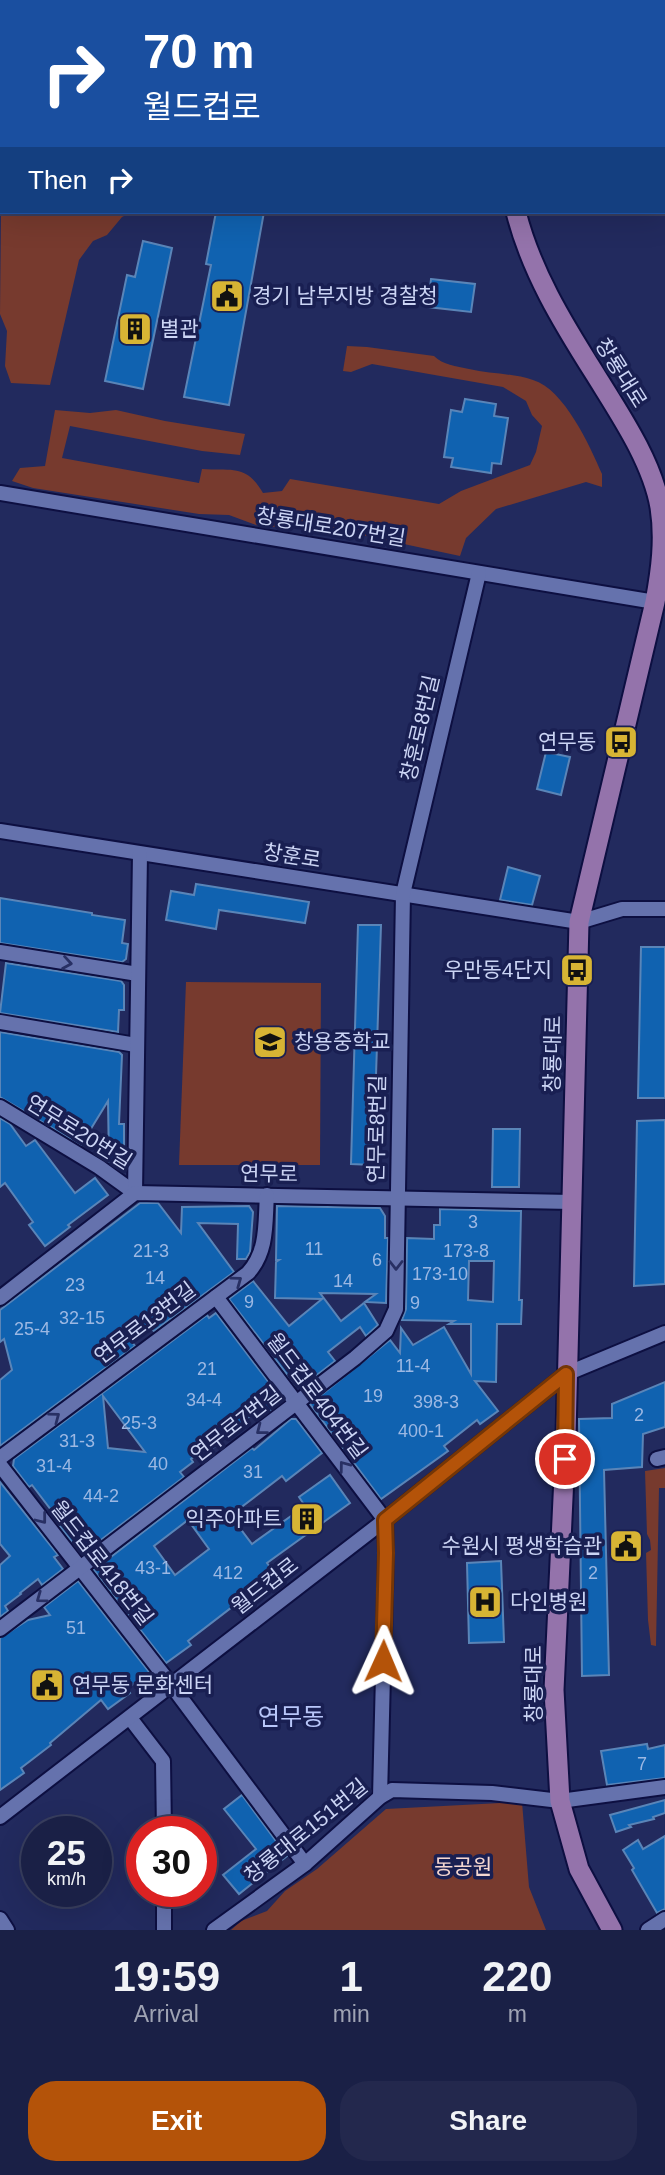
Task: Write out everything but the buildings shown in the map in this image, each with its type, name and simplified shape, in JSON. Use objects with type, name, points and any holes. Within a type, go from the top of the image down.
[{"type":"main road","name":"창룡대로","points":[[517,214],[540,280],[640,453],[660,504],[664,557],[656,602],[579,922],[566,1434],[554,1690],[560,1801],[579,1869],[612,1930]]},
{"type":"street","name":"창룡대로207번길","points":[[0,493],[656,602]]},
{"type":"street","name":"창훈로8번길","points":[[403,894],[479,573]]},
{"type":"street","name":"창훈로","points":[[0,831],[579,922]]},
{"type":"street","points":[[0,1298],[135,1193],[140,854]]},
{"type":"street","name":"연무로8번길","points":[[396,1197],[403,894]]},
{"type":"street","points":[[579,922],[622,909],[665,909]]},
{"type":"street","points":[[0,952],[138,974]]},
{"type":"street","points":[[0,1022],[136,1045]]},
{"type":"street","name":"연무로20번길","points":[[0,1107],[99,1167],[135,1193]]},
{"type":"street","name":"연무로","points":[[135,1193],[572,1202]]},
{"type":"street","name":"연무로13번길","points":[[0,1458],[248,1273],[258,1262],[264,1246],[267,1195]]},
{"type":"street","name":"연무로7번길","points":[[0,1629],[386,1331],[396,1310],[396,1197]]},
{"type":"street","name":"월드컵로404번길","points":[[216,1297],[385,1520]]},
{"type":"street","name":"월드컵로","points":[[0,1817],[385,1520],[566,1374],[665,1333]]},
{"type":"street","name":"월드컵로418번길","points":[[0,1465],[172,1686]]},
{"type":"street","points":[[380,1797],[385,1520]]},
{"type":"street","points":[[172,1686],[305,1864]]},
{"type":"street","points":[[130,1718],[163,1761],[164,1816]]},
{"type":"street","name":"창룡대로151번길","points":[[214,1930],[305,1864],[380,1797],[392,1790],[492,1793],[560,1801],[665,1787]]},
{"type":"street","points":[[164,1907],[164,1930]]},
{"type":"street","points":[[0,1919],[7,1930]]},
{"type":"street","points":[[648,1930],[665,1919]]},
{"type":"green space","points":[[1,214],[128,214],[122,217],[107,235],[93,241],[79,260],[50,385],[11,383],[5,366],[7,331],[0,314]]},
{"type":"green space","points":[[347,346],[434,356],[450,365],[525,378],[544,385],[565,406],[583,434],[602,474],[602,487],[586,482],[496,509],[466,538],[460,556],[343,531],[259,526],[229,515],[199,514],[33,488],[12,481],[20,468],[45,466],[55,410],[90,413],[116,410],[245,434],[240,455],[202,451],[70,426],[62,458],[199,483],[202,469],[238,471],[251,477],[263,493],[282,491],[290,479],[439,504],[461,491],[530,465],[542,426],[532,415],[526,401],[503,387],[372,364],[351,372],[343,371]]},
{"type":"green space","points":[[186,982],[321,983],[320,1165],[179,1165]]},
{"type":"green space","points":[[665,1468],[665,1488],[659,1488],[656,1646],[651,1645],[648,1620],[646,1553],[651,1550],[647,1534],[645,1471]]},
{"type":"green space","name":"동공원","points":[[522,1802],[529,1887],[546,1930],[231,1930],[241,1921],[267,1911],[285,1891],[317,1869],[386,1809]]},
{"type":"place","name":"경기 남부지방 경찰청","points":[[227,296]]},
{"type":"place","name":"별관","points":[[135,329]]},
{"type":"place","name":"연무동","points":[[621,742]]},
{"type":"place","name":"우만동4단지","points":[[577,970]]},
{"type":"place","name":"창용중학교","points":[[270,1042]]},
{"type":"place","name":"익주아파트","points":[[307,1519]]},
{"type":"place","name":"수원시 평생학습관","points":[[626,1546]]},
{"type":"place","name":"다인병원","points":[[485,1602]]},
{"type":"place","name":"연무동 문화센터","points":[[47,1685]]},
{"type":"district","name":"연무동","points":[[291,1717]]},
{"type":"route","points":[[383,1661],[385,1520],[566,1374],[565,1459]]}]
